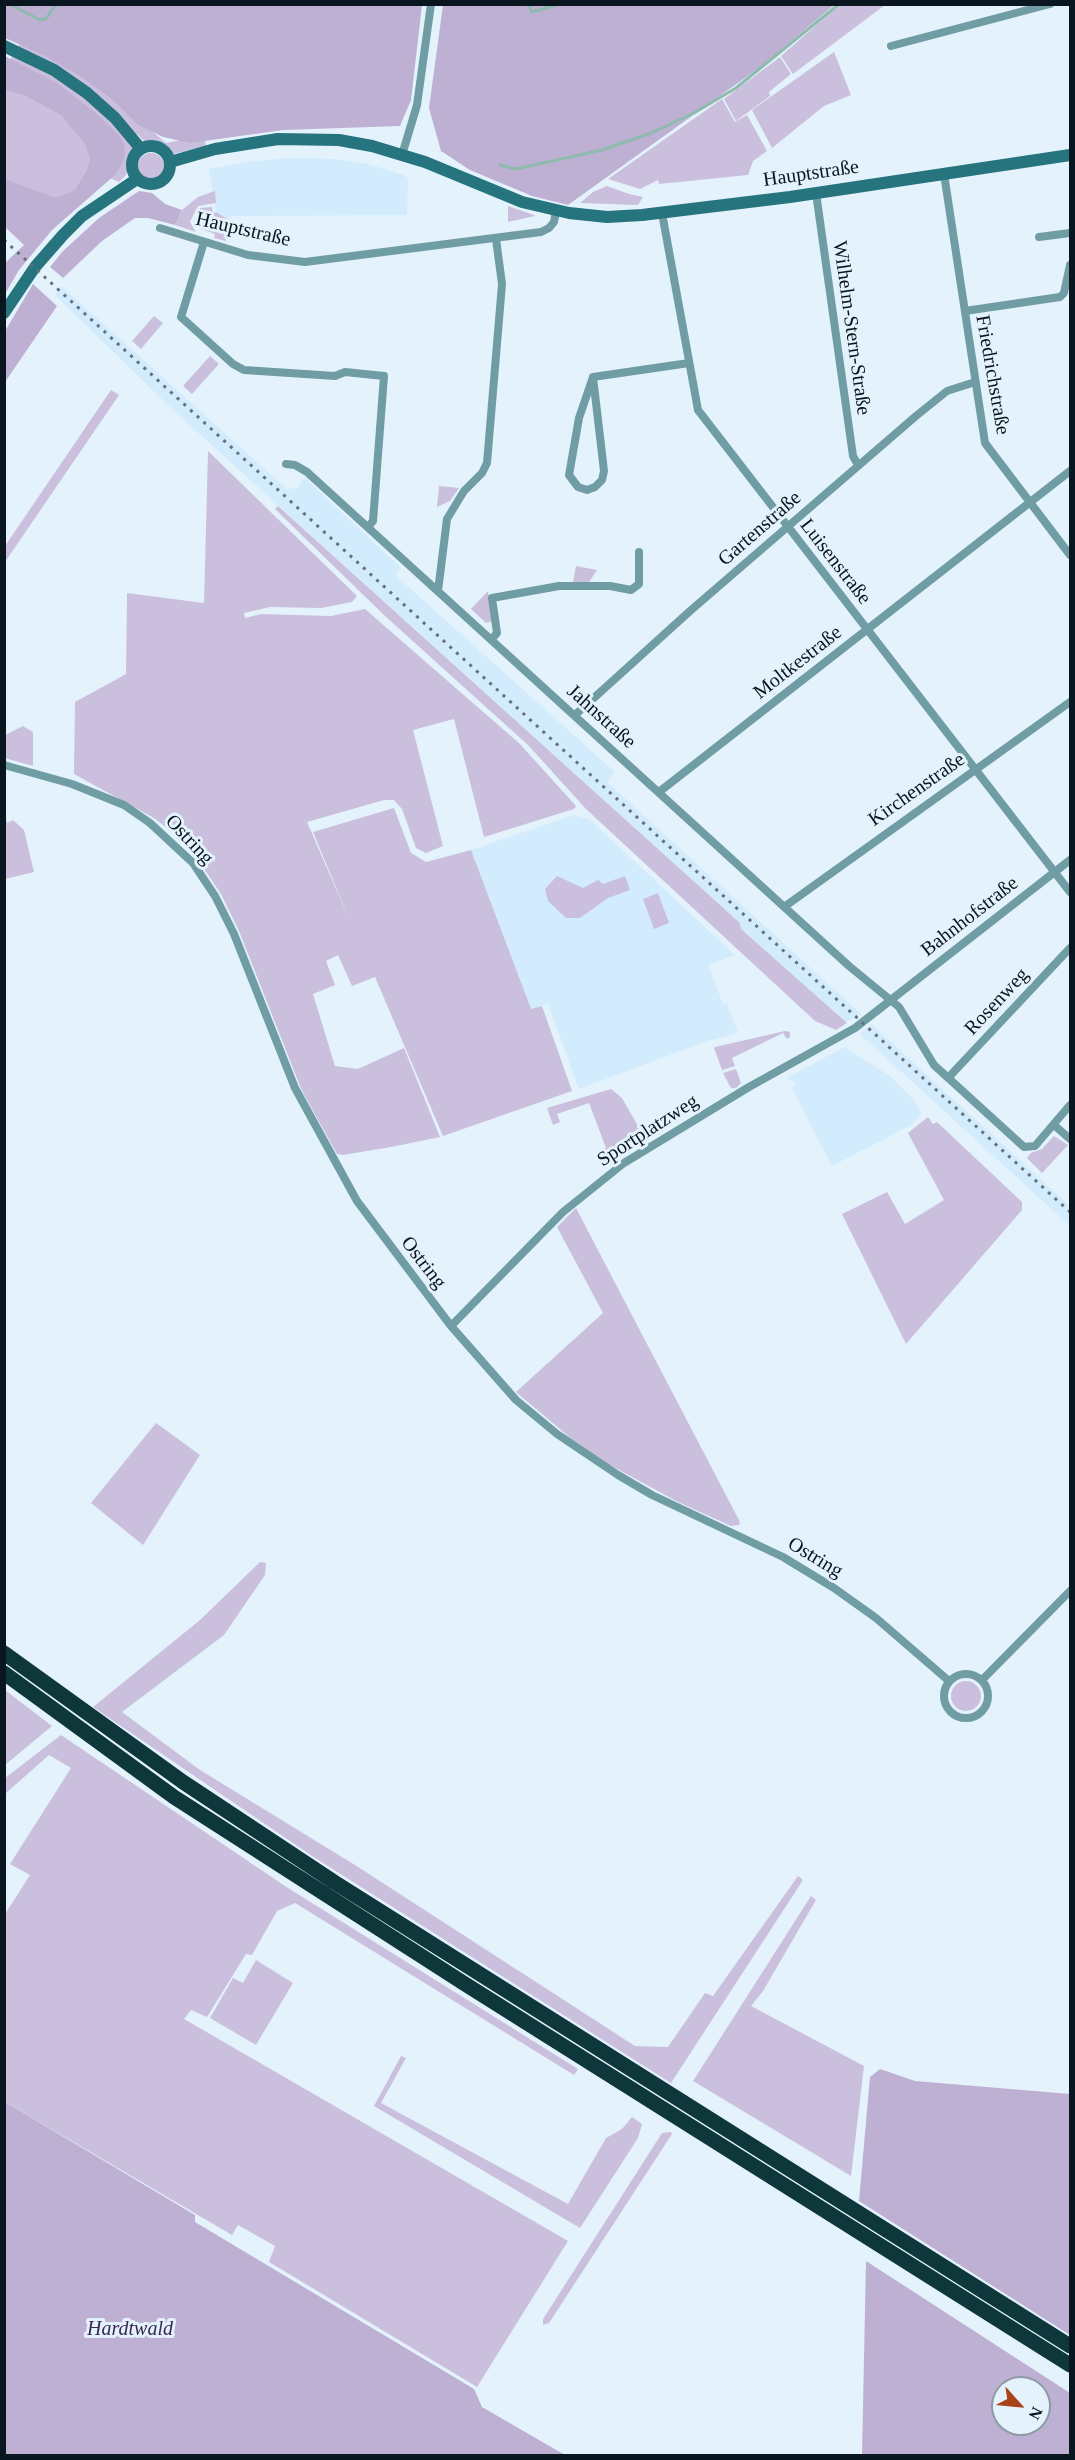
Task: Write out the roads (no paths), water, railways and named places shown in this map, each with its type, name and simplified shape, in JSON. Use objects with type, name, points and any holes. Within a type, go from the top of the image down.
[{"type":"highway","points":[[4,1653],[183,1782],[334,1882],[1071,2346]]},
{"type":"highway","points":[[4,1673],[194,1810],[485,1997],[1071,2365]]},
{"type":"street","points":[[402,154],[417,105],[431,4]]},
{"type":"street","points":[[891,46],[1050,4]]},
{"type":"street","points":[[4,46],[54,70],[87,93],[115,118],[141,149]]},
{"type":"street","name":"Hauptstraße","points":[[170,162],[215,149],[278,139],[313,138],[372,146],[402,154],[515,200],[556,211],[607,217],[662,213],[816,193],[1071,155]]},
{"type":"street","points":[[148,146],[162,150],[170,162],[169,174],[160,182],[148,184],[137,179],[132,166],[136,153],[148,146]]},
{"type":"street","name":"Friedrichstraße","points":[[945,174],[985,443],[1071,555]]},
{"type":"street","points":[[4,313],[35,267],[63,234],[82,216],[137,179]]},
{"type":"street","name":"Wilhelm-Stern-Straße","points":[[816,193],[853,456],[858,465]]},
{"type":"street","name":"Hauptstraße","points":[[160,228],[257,257],[296,262],[495,239],[549,228],[556,211]]},
{"type":"street","name":"Luisenstraße","points":[[662,213],[698,410],[786,527],[1071,892]]},
{"type":"street","points":[[1039,237],[1071,233]]},
{"type":"street","points":[[438,591],[447,519],[464,491],[482,473],[487,463],[502,284],[495,239]]},
{"type":"street","points":[[204,242],[182,317],[233,364],[244,370],[335,376],[345,372],[384,376],[373,521],[368,527]]},
{"type":"street","points":[[965,311],[1060,297],[1064,293],[1071,265]]},
{"type":"street","points":[[593,376],[689,363]]},
{"type":"street","points":[[593,376],[604,471],[602,480],[595,487],[587,490],[578,487],[569,475],[579,418],[593,376]]},
{"type":"street","name":"Gartenstraße","points":[[575,715],[858,465],[947,391],[975,382]]},
{"type":"street","name":"Jahnstraße","points":[[286,464],[294,465],[307,472],[880,994],[899,1007],[934,1065],[1024,1148],[1035,1146],[1054,1125]]},
{"type":"street","name":"Moltkestraße","points":[[659,792],[1071,471]]},
{"type":"street","points":[[491,640],[498,633],[492,598],[559,586],[610,586],[631,590],[639,584],[639,552]]},
{"type":"street","name":"Kirchenstraße","points":[[784,907],[1071,702]]},
{"type":"street","name":"Ostring","points":[[4,765],[72,784],[124,805],[150,823],[193,862],[215,896],[234,934],[295,1088],[333,1161],[380,1234],[451,1326],[516,1400],[591,1459],[652,1495],[757,1544],[825,1582],[876,1618],[949,1681]]},
{"type":"street","name":"Bahnhofstraße","points":[[891,1000],[1071,860]]},
{"type":"street","name":"Rosenweg","points":[[948,1078],[1071,948]]},
{"type":"street","name":"Sportplatzweg","points":[[451,1326],[563,1212],[624,1163],[749,1087],[823,1048],[855,1028],[891,1000]]},
{"type":"street","points":[[1071,1105],[1054,1125],[1071,1139]]},
{"type":"street","points":[[982,1680],[1071,1591]]},
{"type":"street","points":[[962,1674],[976,1676],[982,1680],[988,1692],[986,1706],[977,1716],[963,1718],[951,1713],[946,1707],[944,1693],[949,1681],[962,1674]]},
{"type":"waterway","points":[[9,4],[40,20],[46,19],[56,4]]},
{"type":"waterway","points":[[528,4],[532,12],[560,4]]},
{"type":"waterway","points":[[500,165],[516,169],[602,150],[651,133],[694,113],[736,88],[839,4]]},
{"type":"railway","points":[[4,240],[1070,1212]]},
{"type":"park label","name":"Hardtwald","points":[[130,2330]]}]
